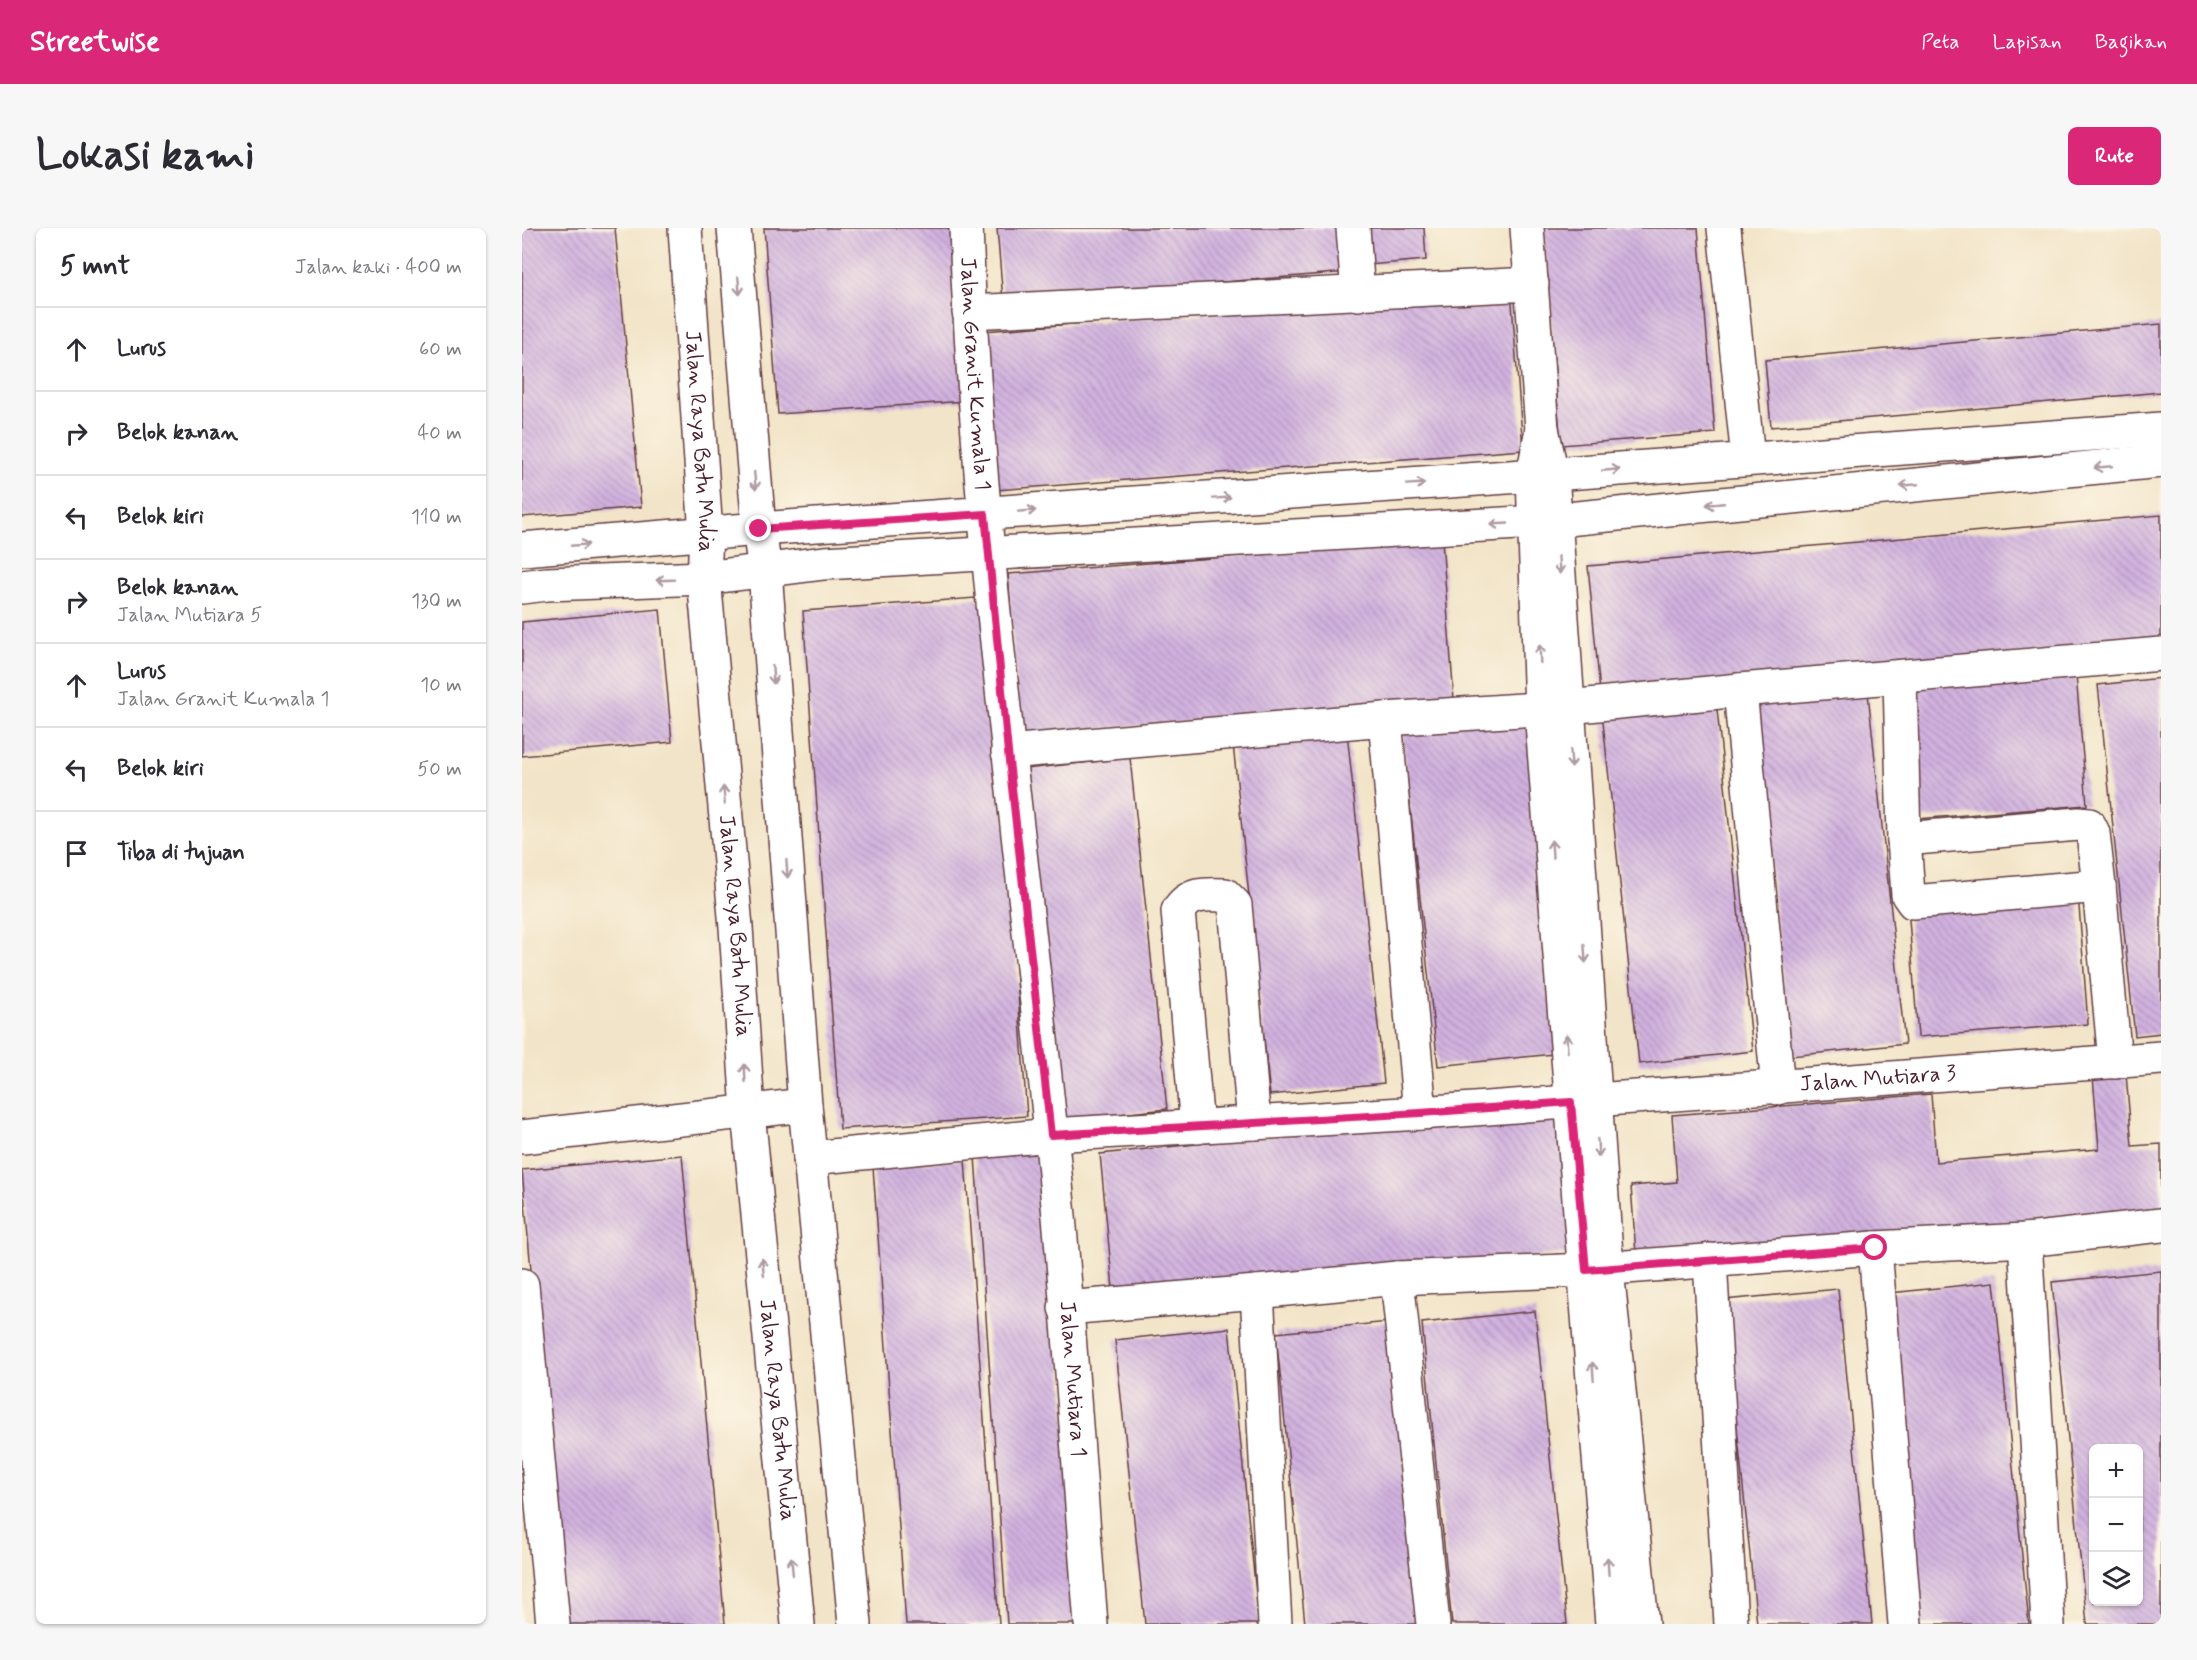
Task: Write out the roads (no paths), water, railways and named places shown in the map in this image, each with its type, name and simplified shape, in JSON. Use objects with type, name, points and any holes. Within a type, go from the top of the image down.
[{"type":"street","name":"Jalan Raya Batu Mulia","points":[[685,228],[706,534],[704,578],[736,927],[748,1112],[798,1624]]},
{"type":"street","points":[[734,228],[759,529],[765,571],[805,1105],[855,1624]]},
{"type":"street","name":"Jalan Granit Kumala 1","points":[[966,228],[969,312],[988,553],[1008,752]]},
{"type":"street","points":[[1353,228],[1358,294]]},
{"type":"street","points":[[1527,228],[1542,429],[1542,475],[1555,708],[1596,1269],[1612,1624]]},
{"type":"street","points":[[1724,228],[1748,459]]},
{"type":"street","points":[[969,312],[1532,284]]},
{"type":"street","points":[[522,549],[759,529],[1542,475],[2161,429]]},
{"type":"street","points":[[522,587],[704,578],[824,563],[1546,520],[2161,461]]},
{"type":"street","points":[[1008,752],[1385,719],[1555,708],[2161,654]]},
{"type":"street","points":[[1900,678],[1904,839],[1908,895],[1913,902],[2099,886]]},
{"type":"street","points":[[1740,690],[1778,1088]]},
{"type":"street","points":[[1385,719],[1420,1113]]},
{"type":"street","name":"Jalan Mutiara 1","points":[[1008,752],[1051,1135],[1091,1624]]},
{"type":"street","points":[[1904,839],[2078,824],[2089,825],[2099,886],[2115,1062]]},
{"type":"street","points":[[1197,1127],[1178,912],[1183,903],[1202,893],[1225,895],[1235,905],[1254,1123]]},
{"type":"street","name":"Jalan Mutiara 3","points":[[810,1158],[1051,1135],[1420,1113],[2161,1058]]},
{"type":"street","points":[[522,1137],[805,1105]]},
{"type":"street","points":[[1065,1308],[1397,1278],[1596,1269],[1875,1248],[2025,1240],[2161,1226]]},
{"type":"street","points":[[2025,1240],[2048,1624]]},
{"type":"street","points":[[1875,1248],[1905,1624]]},
{"type":"street","points":[[1710,1260],[1731,1624]]},
{"type":"street","points":[[1596,1269],[1642,1624]]},
{"type":"street","points":[[1397,1278],[1433,1624]]},
{"type":"street","points":[[1257,1292],[1275,1624]]},
{"type":"street","points":[[523,1302],[531,1471],[553,1624]]}]
